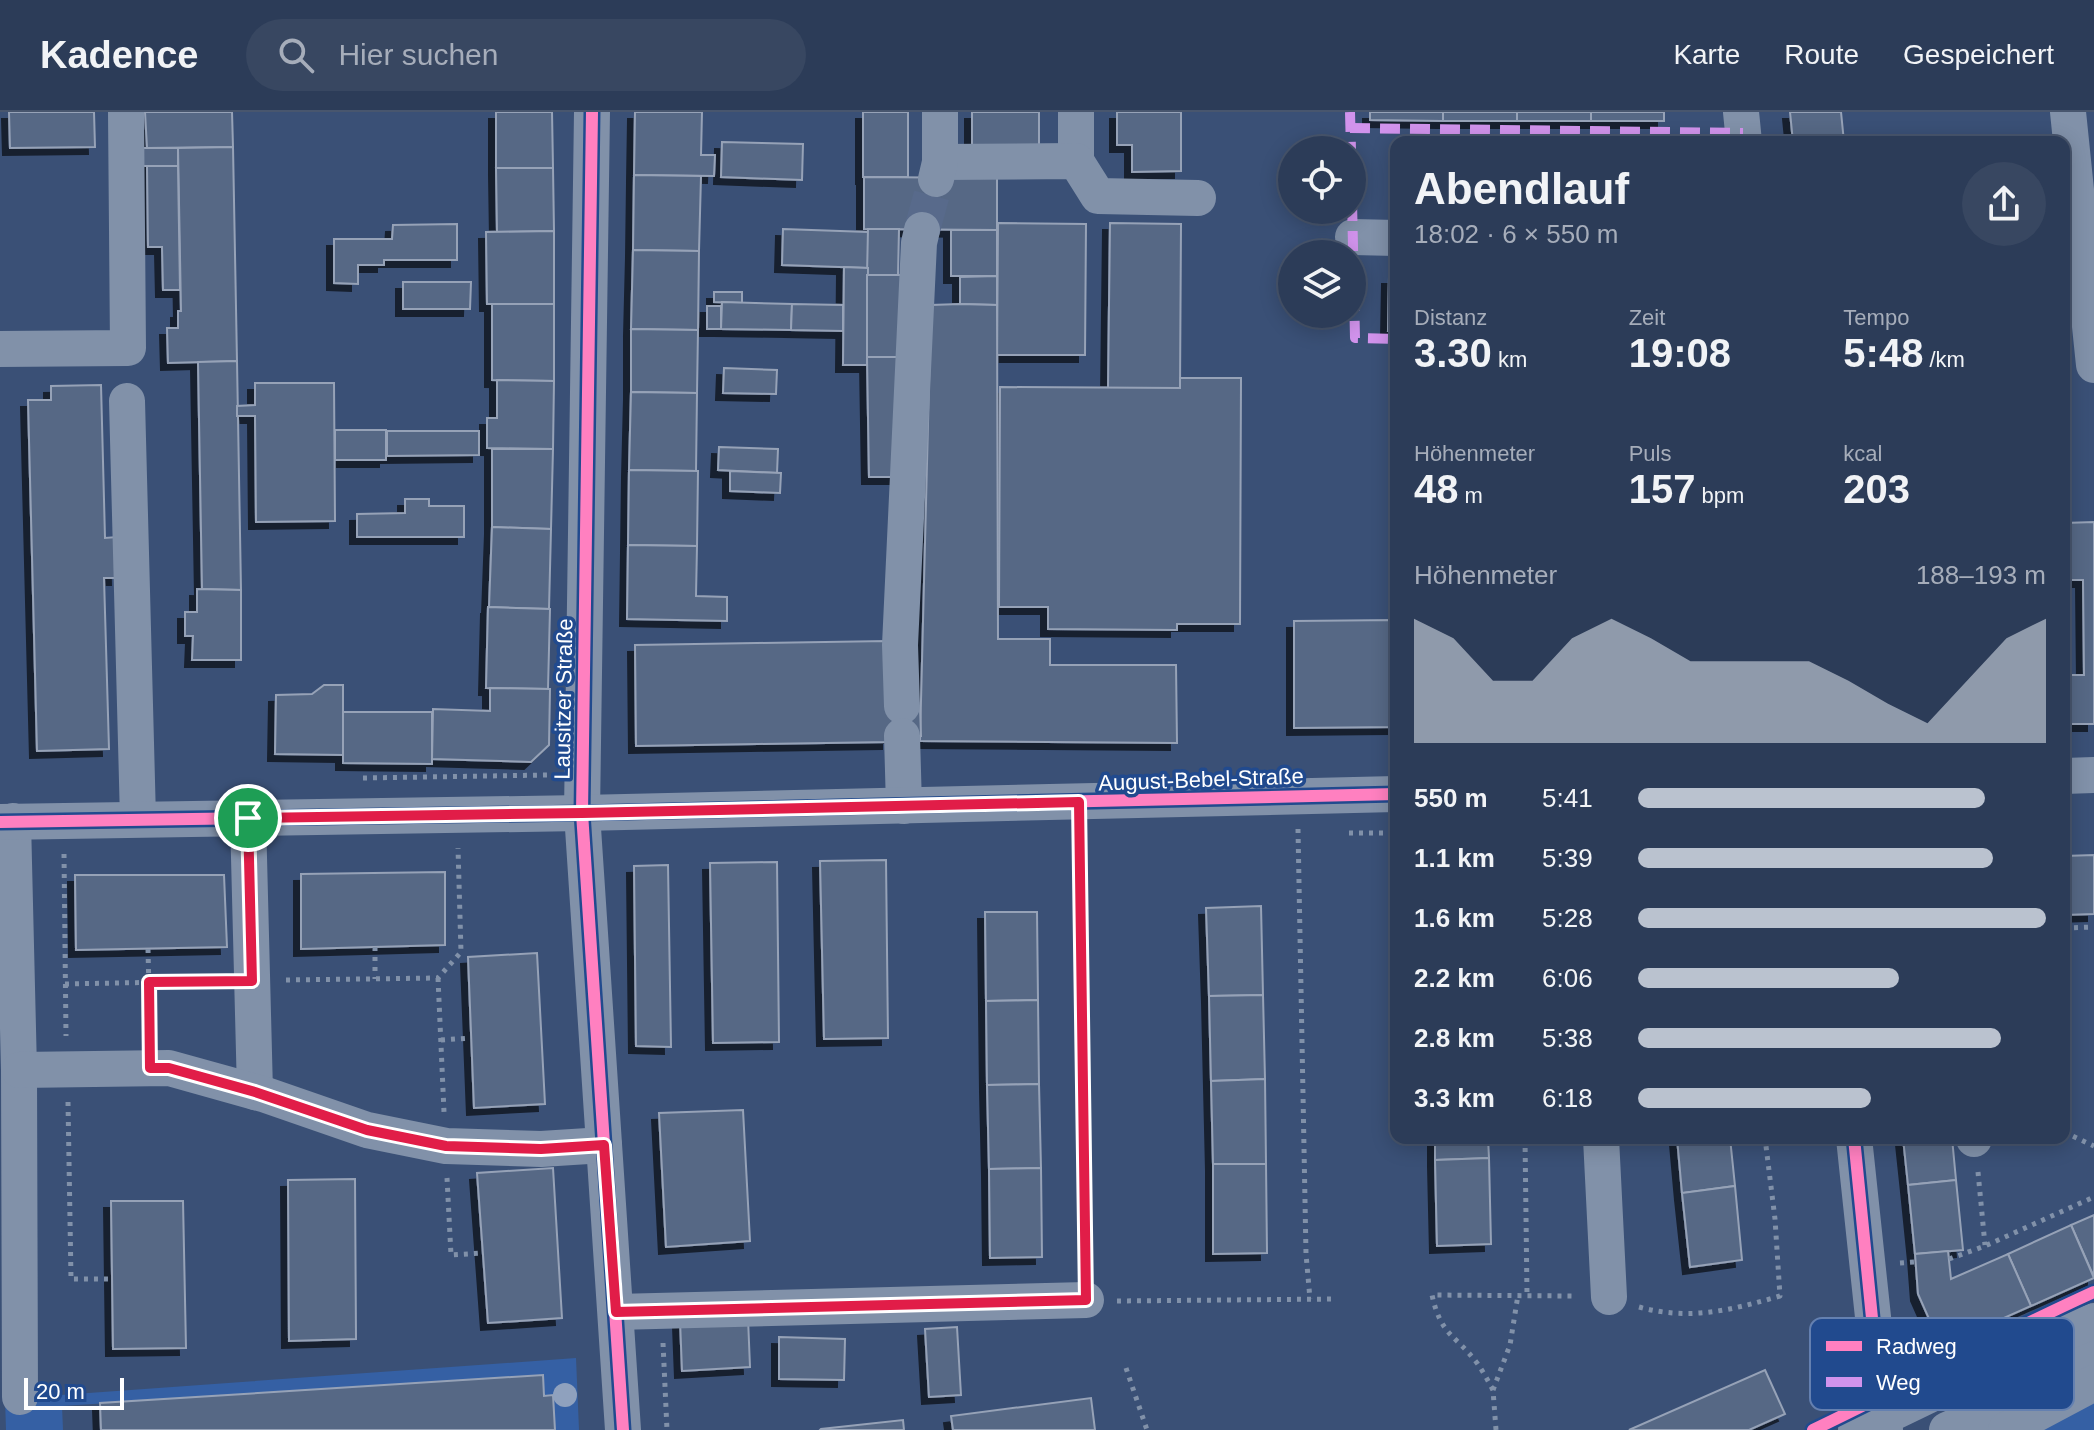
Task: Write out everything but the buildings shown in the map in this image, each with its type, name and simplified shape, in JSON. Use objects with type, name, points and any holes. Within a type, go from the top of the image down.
[{"type":"street","points":[[0,349],[128,348],[126,112]]},
{"type":"street","name":"Lausitzer Straße","points":[[592,112],[582,813],[623,1430]]},
{"type":"street","points":[[940,112],[938,170],[1076,161]]},
{"type":"street","points":[[1076,112],[1076,161],[1098,196],[1198,198]]},
{"type":"street","points":[[1741,112],[1743,136]]},
{"type":"street","points":[[2068,112],[2094,365]]},
{"type":"street","points":[[904,806],[901,630],[922,230]]},
{"type":"street","points":[[1353,237],[1390,238]]},
{"type":"street","points":[[127,401],[138,819]]},
{"type":"street","points":[[2070,776],[2094,775]]},
{"type":"street","name":"August-Bebel-Straße","points":[[6,822],[582,813],[1390,794]]},
{"type":"street","points":[[248,818],[255,1092]]},
{"type":"street","points":[[6,822],[19,1070],[20,1397]]},
{"type":"street","points":[[19,1070],[169,1068],[255,1092],[367,1130],[446,1146],[541,1149],[604,1145]]},
{"type":"street","points":[[1601,1144],[1609,1297]]},
{"type":"street","points":[[1855,1144],[1872,1318]]},
{"type":"street","points":[[616,1312],[1086,1300]]},
{"type":"street","points":[[2074,1329],[2094,1321]]},
{"type":"street","points":[[2074,1353],[2094,1346]]},
{"type":"street","points":[[2074,1375],[2094,1366]]},
{"type":"street","points":[[2074,1394],[2094,1383]]},
{"type":"street","points":[[1883,1421],[1903,1410]]},
{"type":"street","points":[[1883,1421],[1914,1410]]},
{"type":"street","points":[[1947,1430],[1993,1410]]},
{"type":"street","points":[[2006,1430],[2043,1410]]},
{"type":"path","points":[[356,778],[560,775]]},
{"type":"path","points":[[1079,802],[1086,1300],[1336,1299]]},
{"type":"path","points":[[1298,843],[1306,1254],[1310,1299]]},
{"type":"path","points":[[65,984],[438,978],[461,952],[458,860]]},
{"type":"path","points":[[2070,928],[2094,927]]},
{"type":"path","points":[[375,947],[375,979]]},
{"type":"path","points":[[148,949],[150,1068]]},
{"type":"path","points":[[441,1040],[471,1038]]},
{"type":"path","points":[[2070,1135],[2094,1146]]},
{"type":"path","points":[[1525,1144],[1527,1295]]},
{"type":"path","points":[[1766,1144],[1780,1296]]},
{"type":"path","points":[[1975,1144],[1985,1246]]},
{"type":"path","points":[[1949,1259],[2094,1197]]},
{"type":"path","points":[[1432,1295],[1436,1313],[1447,1333],[1477,1363],[1493,1390]]},
{"type":"path","points":[[1496,1430],[1493,1390],[1510,1345],[1518,1295]]},
{"type":"path","points":[[662,1311],[667,1430]]},
{"type":"path","points":[[1126,1368],[1147,1430]]},
{"type":"shaded area","points":[[576,1358],[579,1430],[555,1430],[553,1395],[544,1396],[543,1375],[62,1406],[63,1430],[6,1430],[5,1399]]},
{"type":"shaded area","points":[[2094,1399],[2094,1430],[2036,1430],[2074,1410]]},
{"type":"tunnel","points":[[922,230],[936,179]]},
{"type":"marked path","points":[[1350,112],[1351,136]]},
{"type":"marked path","points":[[1350,128],[1743,133]]},
{"type":"marked path","points":[[1353,224],[1355,338],[1390,339]]},
{"type":"cycle path","points":[[592,112],[582,813],[623,1430]]},
{"type":"cycle path","points":[[0,822],[582,813],[1390,794]]},
{"type":"cycle path","points":[[1855,1144],[1872,1318]]},
{"type":"cycle path","points":[[2038,1318],[2094,1292]]},
{"type":"cycle path","points":[[1813,1430],[1853,1410]]},
{"type":"route","points":[[1079,802],[1086,1300],[616,1312],[604,1145],[541,1149],[446,1146],[367,1130],[255,1092],[169,1068],[150,1068],[149,982],[252,981],[248,818],[1079,802]]}]
